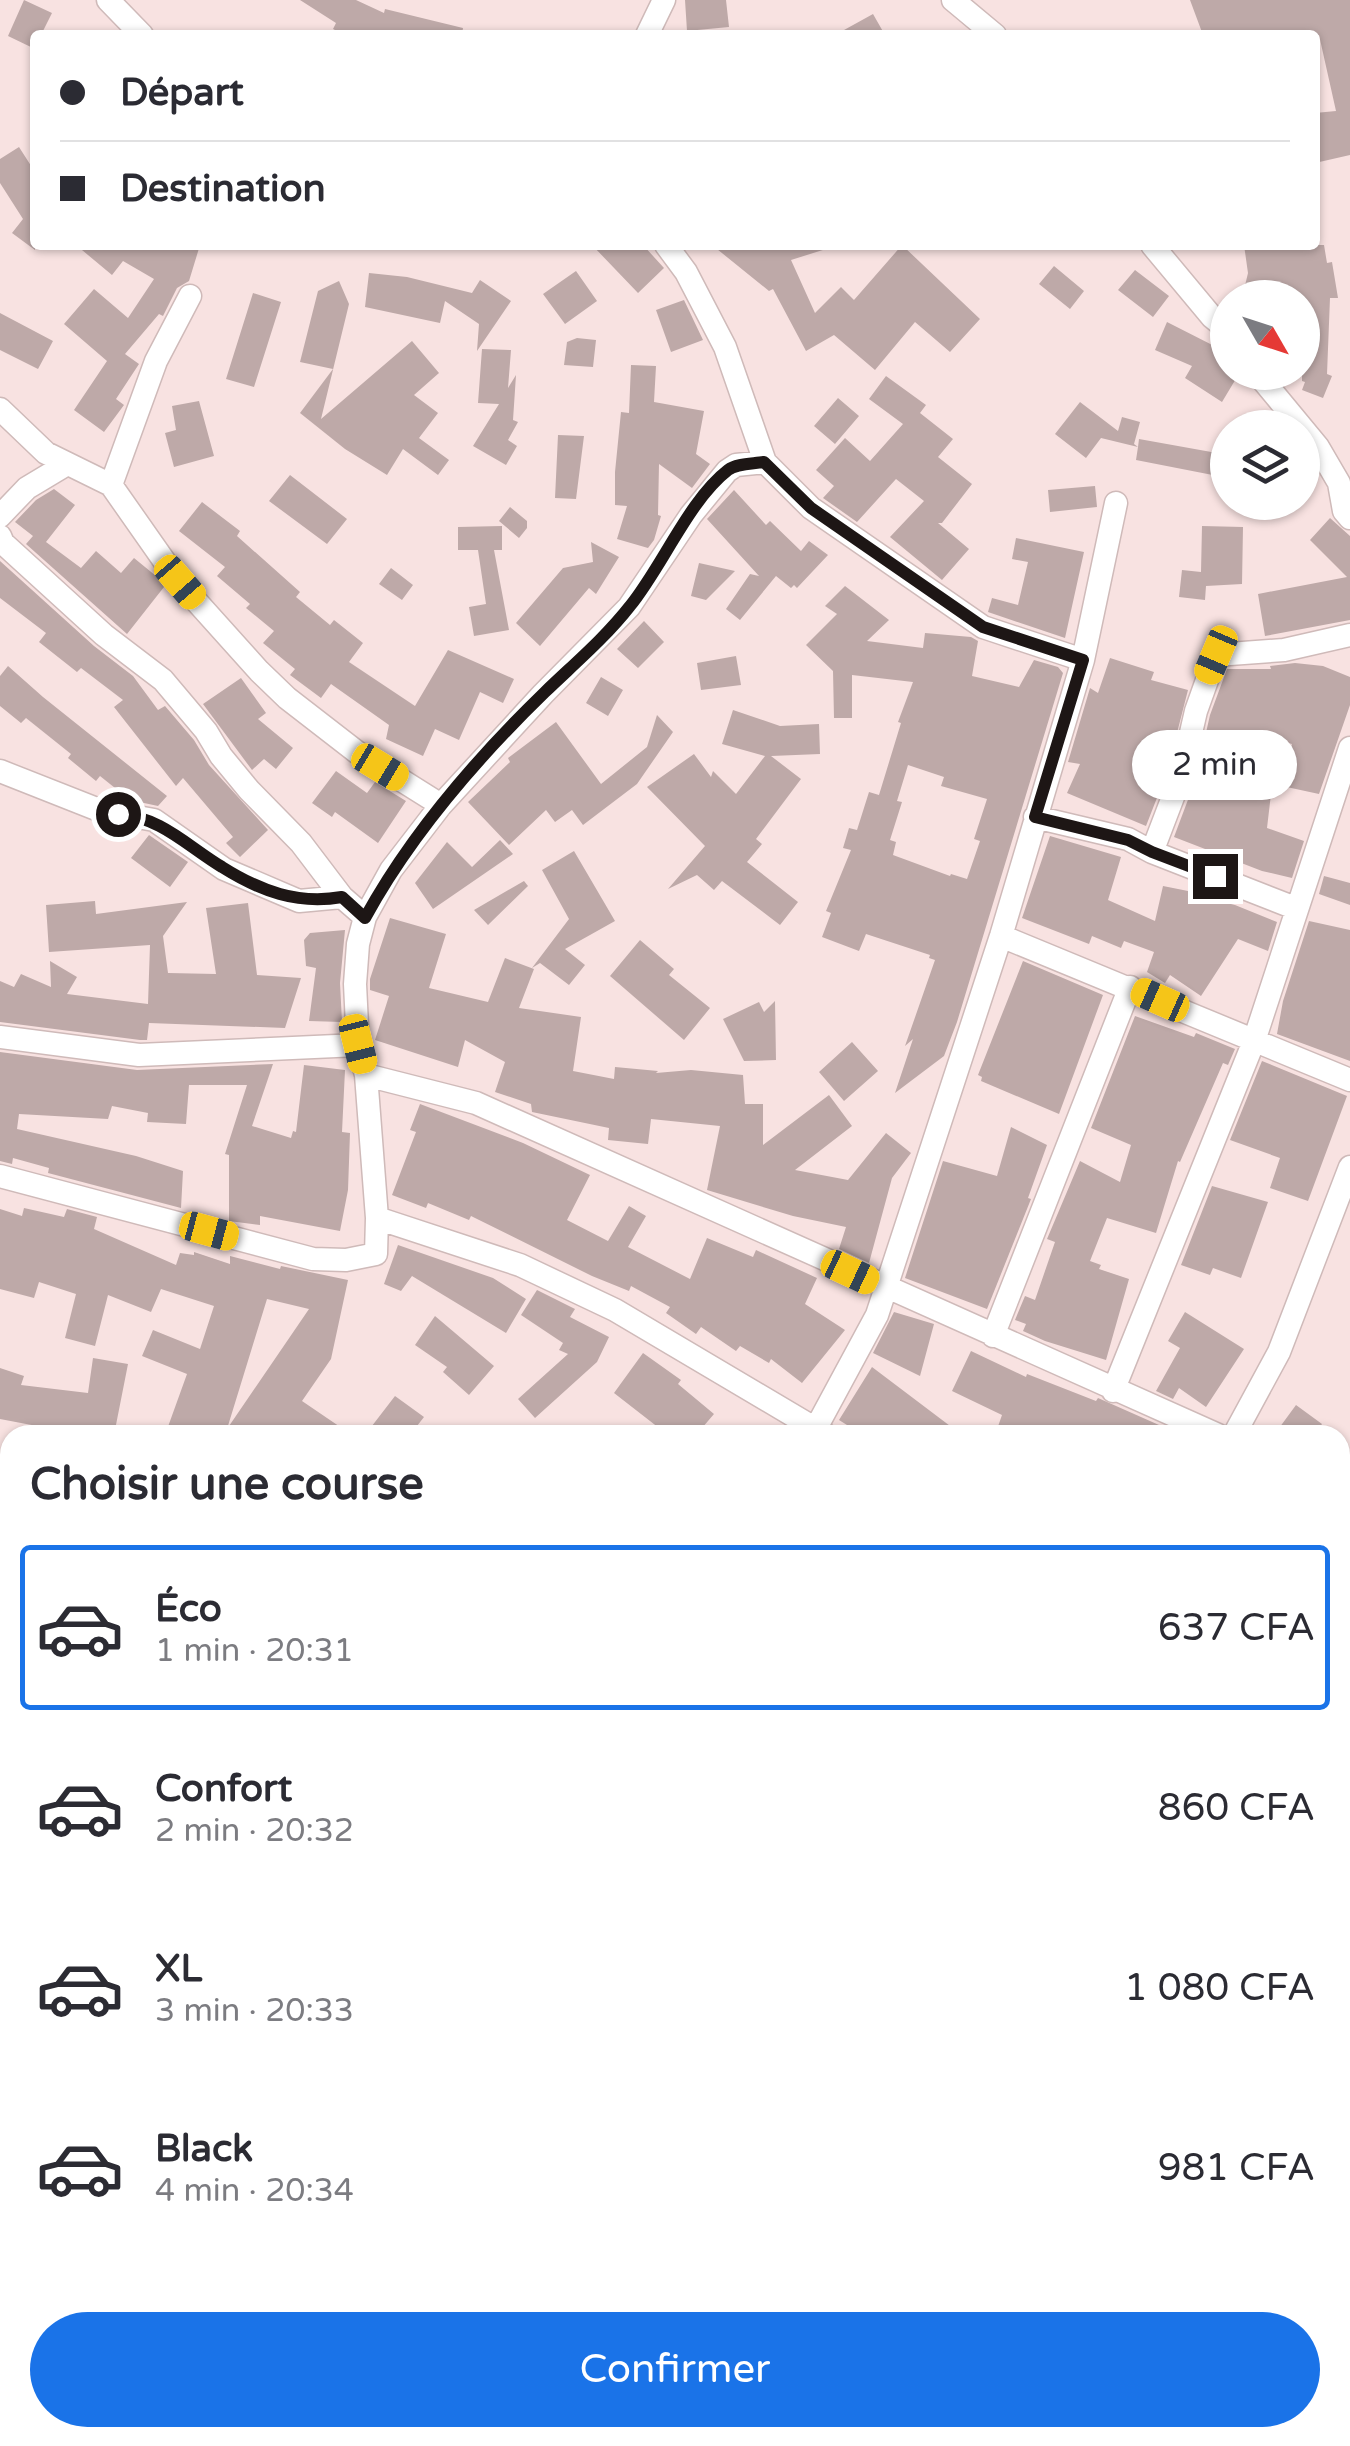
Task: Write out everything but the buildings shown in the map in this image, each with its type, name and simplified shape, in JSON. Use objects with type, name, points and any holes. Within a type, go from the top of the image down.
[{"type":"street","points":[[108,0],[137,30]]},
{"type":"street","points":[[649,30],[664,0]]},
{"type":"street","points":[[953,0],[989,30]]},
{"type":"street","points":[[670,250],[686,272],[724,347],[764,462],[811,508],[983,627],[1083,660]]},
{"type":"street","points":[[1156,250],[1210,315]]},
{"type":"street","points":[[110,485],[156,361],[190,296]]},
{"type":"street","points":[[1271,390],[1318,447],[1339,483],[1344,512],[1350,518]]},
{"type":"street","points":[[0,408],[46,453],[110,485],[180,582],[258,671],[358,753],[441,805]]},
{"type":"street","points":[[0,1176],[313,1259],[346,1260],[376,1254],[377,1218],[366,1076],[358,1044],[355,984],[358,944],[365,918],[391,870],[441,805],[542,694],[629,608],[691,515],[727,471],[764,462]]},
{"type":"street","points":[[0,516],[27,488],[67,464]]},
{"type":"street","points":[[824,1425],[877,1315],[1001,936],[1083,660],[1116,503]]},
{"type":"street","points":[[0,536],[2,543],[92,624],[162,680],[249,790],[365,918]]},
{"type":"street","points":[[1152,852],[1181,776],[1204,684],[1216,655],[1284,650],[1350,635]]},
{"type":"street","points":[[1113,1390],[1254,1041],[1350,748]]},
{"type":"street","points":[[0,771],[99,810],[154,820],[224,869],[299,901],[342,897]]},
{"type":"street","points":[[1035,817],[1128,840],[1296,908]]},
{"type":"street","points":[[1001,936],[1350,1080]]},
{"type":"street","points":[[994,1336],[1130,987]]},
{"type":"street","points":[[0,1037],[139,1055],[358,1044]]},
{"type":"street","points":[[366,1076],[476,1103],[1195,1425]]},
{"type":"street","points":[[1239,1425],[1278,1352],[1350,1166]]},
{"type":"street","points":[[377,1218],[520,1265],[615,1310],[809,1425]]},
{"type":"route","points":[[118,814],[154,820],[224,869],[268,890],[299,901],[342,897],[365,918],[391,870],[441,805],[542,694],[629,608],[691,515],[727,471],[764,462],[811,508],[983,627],[1083,660],[1035,817],[1080,825],[1128,840],[1215,876]]}]
